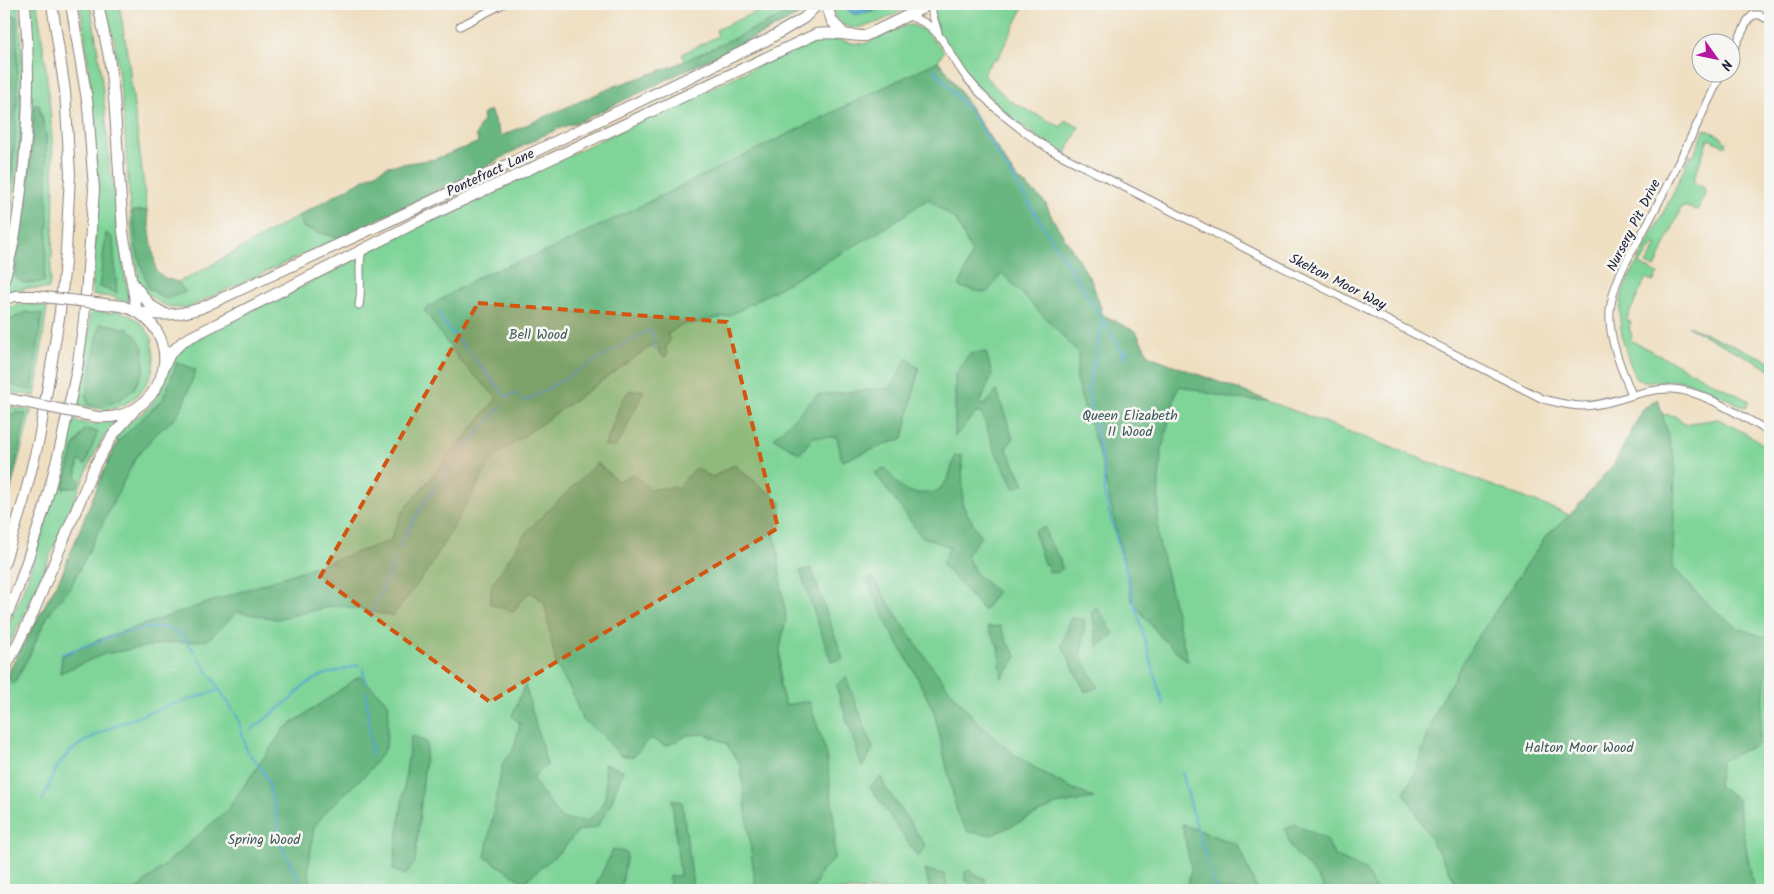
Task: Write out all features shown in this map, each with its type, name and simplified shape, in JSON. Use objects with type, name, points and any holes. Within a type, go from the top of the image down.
[{"type":"highway","points":[[4,280],[19,208],[26,150],[29,90],[25,4]]},
{"type":"highway","points":[[4,564],[24,499],[39,440],[60,312],[66,252],[70,174],[65,91],[52,4]]},
{"type":"highway","points":[[4,622],[18,588],[44,510],[77,369],[84,320],[94,190],[88,106],[71,4]]},
{"type":"highway","points":[[98,4],[109,57],[114,97],[123,232],[137,312]]},
{"type":"highway","name":"Pontefract Lane","points":[[137,312],[168,316],[202,308],[419,207],[767,40],[804,18],[818,4]]},
{"type":"highway","points":[[826,4],[832,21],[844,34]]},
{"type":"highway","name":"Pontefract Lane","points":[[4,671],[33,613],[95,466],[113,435],[134,411],[148,399],[156,388],[170,354],[183,341],[344,258],[807,38],[824,32],[865,36],[930,4]]},
{"type":"highway","points":[[130,278],[150,305],[168,316]]},
{"type":"highway","points":[[4,299],[15,296],[35,296],[122,306],[137,312],[148,322],[158,336],[164,355],[164,367]]},
{"type":"highway","points":[[6,398],[97,417],[134,411]]},
{"type":"street","points":[[460,26],[503,4]]},
{"type":"street","name":"Skelton Moor Way","points":[[930,4],[939,36]]},
{"type":"street","name":"Skelton Moor Way","points":[[907,15],[924,23],[939,36],[966,77],[1003,116],[1064,157],[1543,399],[1581,406],[1612,401],[1647,391],[1672,389],[1691,392],[1708,399],[1770,432]]},
{"type":"street","points":[[1742,32],[1748,20],[1753,16],[1760,15],[1769,20]]},
{"type":"street","name":"Nursery Pit Drive","points":[[1632,395],[1616,351],[1610,324],[1613,294],[1626,264],[1667,186],[1717,82]]},
{"type":"street","points":[[359,305],[362,295],[359,261],[362,250]]},
{"type":"street","points":[[344,258],[359,272]]},
{"type":"highlighted area","points":[[478,303],[727,322],[778,528],[490,702],[320,577]]},
{"type":"green space","points":[[4,4],[18,4],[21,35],[22,97],[18,159],[4,252],[4,219],[13,158],[17,46],[16,16],[4,16]]},
{"type":"green space","points":[[28,4],[37,4],[47,75],[54,182],[49,289],[24,288],[24,290],[4,292],[15,245]],"holes":[[[34,105],[39,105],[46,134],[44,281],[24,283],[16,278],[15,272],[28,189]]]},
{"type":"green space","points":[[80,4],[90,4],[94,25],[103,88],[110,173],[112,174],[118,234],[129,302],[115,299],[115,297],[92,295],[96,172],[91,88]]},
{"type":"green space","points":[[103,4],[119,4],[128,57],[147,211],[133,211],[148,288],[185,292],[178,282],[298,216],[304,228],[339,238],[189,307],[170,307],[159,302],[149,294],[135,276],[139,275],[133,248],[123,110],[114,39]]},
{"type":"green space","points":[[768,4],[813,4],[787,22],[689,69],[682,54],[718,36],[716,30],[768,6]]},
{"type":"green space","points":[[806,4],[810,4],[805,10],[767,31],[581,121],[553,131],[474,173],[339,238],[304,228],[298,216],[388,166],[435,159],[477,143],[476,136],[483,121],[482,115],[490,110],[501,136],[615,86],[671,67]]},
{"type":"green space","points":[[831,4],[915,4],[880,21],[855,28],[844,25],[836,18]]},
{"type":"green space","points":[[932,4],[1025,4],[997,60],[993,59],[983,74],[1010,101],[1061,127],[1065,120],[1079,127],[1064,157],[986,99],[939,36]]},
{"type":"green space","points":[[4,16],[5,75],[4,87]]},
{"type":"green space","points":[[4,16],[16,16],[17,67],[15,143],[4,219]]},
{"type":"green space","name":"Queen Elizabeth II Wood","points":[[912,25],[925,31],[944,51],[938,61],[1015,176],[1045,202],[1052,218],[1092,282],[1103,315],[1136,332],[1149,356],[1570,515],[1614,464],[1644,408],[1658,399],[1662,414],[1675,416],[1684,424],[1718,419],[1756,439],[1770,452],[1770,691],[1765,766],[1770,890],[4,890],[4,680],[62,574],[102,475],[118,441],[115,439],[158,396],[175,356],[193,339],[342,267],[367,252],[809,42],[832,38],[864,44],[905,26]]},
{"type":"green space","name":"Bell Wood","points":[[938,61],[1015,176],[1045,202],[1052,218],[1092,282],[1103,315],[1136,332],[1149,356],[1269,401],[1232,399],[1180,386],[1176,393],[1162,449],[1159,479],[1158,538],[1188,662],[1160,636],[1132,601],[1100,456],[1076,381],[1079,353],[1002,273],[987,293],[959,287],[972,253],[956,220],[928,199],[877,233],[729,316],[679,326],[667,335],[670,340],[666,347],[667,356],[663,357],[659,352],[658,341],[493,458],[430,567],[393,616],[337,605],[277,619],[237,612],[208,640],[167,643],[104,654],[60,673],[62,656],[98,640],[390,541],[401,514],[497,398],[460,361],[424,310],[478,277],[554,248]]},
{"type":"green space","points":[[38,104],[46,134],[48,224],[44,282],[24,283],[16,278],[15,272],[28,189],[34,105]]},
{"type":"green space","points":[[1705,129],[1720,136],[1726,143],[1726,146],[1708,139],[1693,182],[1704,188],[1706,193],[1697,210],[1682,206],[1655,268],[1646,264],[1657,245],[1653,244],[1640,264],[1658,274],[1653,282],[1646,278],[1626,320],[1631,322],[1629,327],[1632,336],[1630,340],[1749,401],[1746,408],[1690,383],[1682,381],[1646,382],[1636,379],[1624,345],[1620,323],[1621,300],[1624,288],[1674,192],[1690,155],[1693,156]]},
{"type":"green space","points":[[133,211],[147,211],[156,271],[165,278],[178,282],[186,292],[165,299],[148,288],[136,248]]},
{"type":"green space","points":[[106,233],[113,238],[117,293],[99,287]]},
{"type":"green space","points":[[22,303],[47,307],[35,396],[12,392],[4,387],[4,378],[16,387],[26,312],[4,323],[4,309]]},
{"type":"green space","points":[[114,310],[133,317],[150,335],[153,341],[151,342],[154,354],[151,376],[139,394],[120,406],[101,409],[77,404],[91,311],[113,313]]},
{"type":"green space","points":[[26,312],[42,314],[32,390],[16,387],[4,378],[4,323]]},
{"type":"green space","points":[[100,323],[129,329],[137,337],[143,348],[144,370],[133,390],[118,401],[99,407],[88,404],[86,396]]},
{"type":"green space","points":[[1688,327],[1770,361],[1770,369]]},
{"type":"green space","points":[[986,352],[992,374],[980,404],[985,405],[997,391],[1013,439],[1006,448],[1024,483],[1015,489],[994,449],[982,414],[976,413],[955,436],[955,375],[969,354]]},
{"type":"green space","points":[[907,358],[919,369],[903,438],[842,461],[837,437],[813,437],[800,454],[774,438],[817,395],[891,388]]},
{"type":"green space","points":[[177,362],[196,370],[184,402],[176,417],[155,435],[136,457],[69,590],[56,604],[47,618],[13,685],[7,675],[62,574],[102,475],[118,441],[163,399]]},
{"type":"green space","points":[[644,390],[623,435],[615,447],[605,446],[621,402],[629,391]]},
{"type":"green space","name":"Halton Moor Wood","points":[[1658,399],[1675,461],[1673,567],[1706,603],[1738,628],[1770,639],[1758,744],[1721,761],[1718,786],[1737,799],[1754,890],[1460,890],[1404,792],[1414,775],[1437,708],[1474,643],[1546,536],[1570,515],[1614,464],[1644,408]]},
{"type":"green space","points":[[4,407],[31,411],[4,516],[11,484],[8,417],[4,442]]},
{"type":"green space","points":[[15,412],[26,414],[4,509],[4,442],[8,417]]},
{"type":"green space","points":[[73,421],[96,425],[97,422],[115,422],[100,443],[91,461],[25,614],[4,654],[4,637],[27,580],[45,526]],"holes":[[[85,429],[85,464],[79,459],[76,476],[63,489],[74,447]]]},
{"type":"green space","points":[[85,429],[98,432],[85,465],[79,460],[76,476],[80,480],[77,487],[63,489],[74,447]]},
{"type":"green space","points":[[962,455],[963,506],[981,537],[966,555],[977,575],[997,592],[984,611],[942,564],[950,547],[921,536],[875,473],[885,468],[896,482],[906,490],[918,493],[937,492],[948,479],[955,456]]},
{"type":"green space","points":[[597,463],[618,481],[633,474],[650,489],[678,487],[696,468],[712,477],[734,465],[781,502],[781,515],[774,533],[786,618],[780,649],[780,686],[785,705],[809,701],[826,752],[835,829],[834,859],[821,871],[813,890],[756,890],[740,764],[726,743],[705,734],[688,735],[666,746],[650,738],[633,757],[620,755],[601,734],[582,719],[571,690],[556,665],[544,602],[530,592],[520,601],[514,612],[490,604],[492,585],[527,531]]},
{"type":"green space","points":[[1045,527],[1048,539],[1060,560],[1062,569],[1056,573],[1049,571],[1046,564],[1044,564],[1034,531]]},
{"type":"green space","points":[[811,568],[843,659],[831,661],[800,571]]},
{"type":"green space","points":[[872,577],[932,666],[958,700],[985,729],[1028,764],[1094,798],[1056,805],[992,835],[968,832],[958,816],[934,712],[913,669],[891,632],[867,581]]},
{"type":"green space","points":[[1097,607],[1114,634],[1097,647],[1092,611]]},
{"type":"green space","points":[[1071,618],[1085,620],[1081,657],[1098,687],[1085,692],[1062,645]]},
{"type":"green space","points":[[1000,626],[1007,642],[1017,657],[1002,678],[998,646],[987,627]]},
{"type":"green space","name":"Spring Wood","points":[[360,676],[389,704],[386,748],[367,773],[327,810],[314,827],[308,871],[313,890],[136,890],[227,810],[284,729]]},
{"type":"green space","points":[[846,677],[873,749],[862,767],[836,686]]},
{"type":"green space","points":[[525,685],[547,765],[532,778],[561,819],[587,821],[600,808],[605,796],[604,764],[623,770],[610,806],[597,827],[578,831],[562,850],[524,882],[485,857],[503,762],[513,751],[520,724],[512,716]]},
{"type":"green space","points":[[411,735],[427,742],[415,862],[405,875],[393,870]]},
{"type":"green space","points":[[881,777],[885,787],[926,846],[918,857],[870,787]]},
{"type":"green space","points":[[672,799],[682,802],[692,876],[692,890],[670,890],[669,876],[680,876]]},
{"type":"green space","points":[[1182,824],[1238,845],[1257,890],[1187,890],[1191,868]]},
{"type":"green space","points":[[1294,824],[1326,839],[1335,856],[1365,870],[1376,890],[1326,890],[1318,878],[1292,849],[1285,830]]},
{"type":"green space","points":[[613,849],[627,853],[621,890],[594,890]]},
{"type":"green space","points":[[925,870],[944,874],[948,890],[930,890]]},
{"type":"green space","points":[[970,870],[985,879],[985,884],[995,890],[974,890],[974,884],[965,880],[965,872]]},
{"type":"water","points":[[844,4],[883,4],[877,10],[870,12],[871,5],[868,12],[857,15],[848,11]]},
{"type":"waterway","points":[[934,69],[975,118],[1103,320],[1088,391],[1104,471],[1104,494],[1163,704]]},
{"type":"waterway","points":[[441,312],[441,319],[504,394],[508,397],[513,393],[526,401],[649,330],[652,331],[656,349]]},
{"type":"waterway","points":[[1103,320],[1125,357]]},
{"type":"waterway","points":[[1122,358],[1121,350],[1129,353]]},
{"type":"waterway","points":[[398,549],[432,492],[458,457],[501,407]]},
{"type":"waterway","points":[[371,617],[395,558]]},
{"type":"waterway","points":[[62,654],[116,635],[160,627],[179,633],[195,653]]},
{"type":"waterway","points":[[198,657],[209,674]]},
{"type":"waterway","points":[[251,730],[291,699],[304,685],[323,675],[359,665]]},
{"type":"waterway","points":[[363,668],[365,684]]},
{"type":"waterway","points":[[211,676],[238,718],[247,752]]},
{"type":"waterway","points":[[43,800],[56,768],[76,747],[94,736],[136,717],[219,690]]},
{"type":"waterway","points":[[366,691],[372,756]]},
{"type":"waterway","points":[[250,755],[266,777],[284,851],[305,890]]},
{"type":"waterway","points":[[1182,772],[1216,890]]}]
